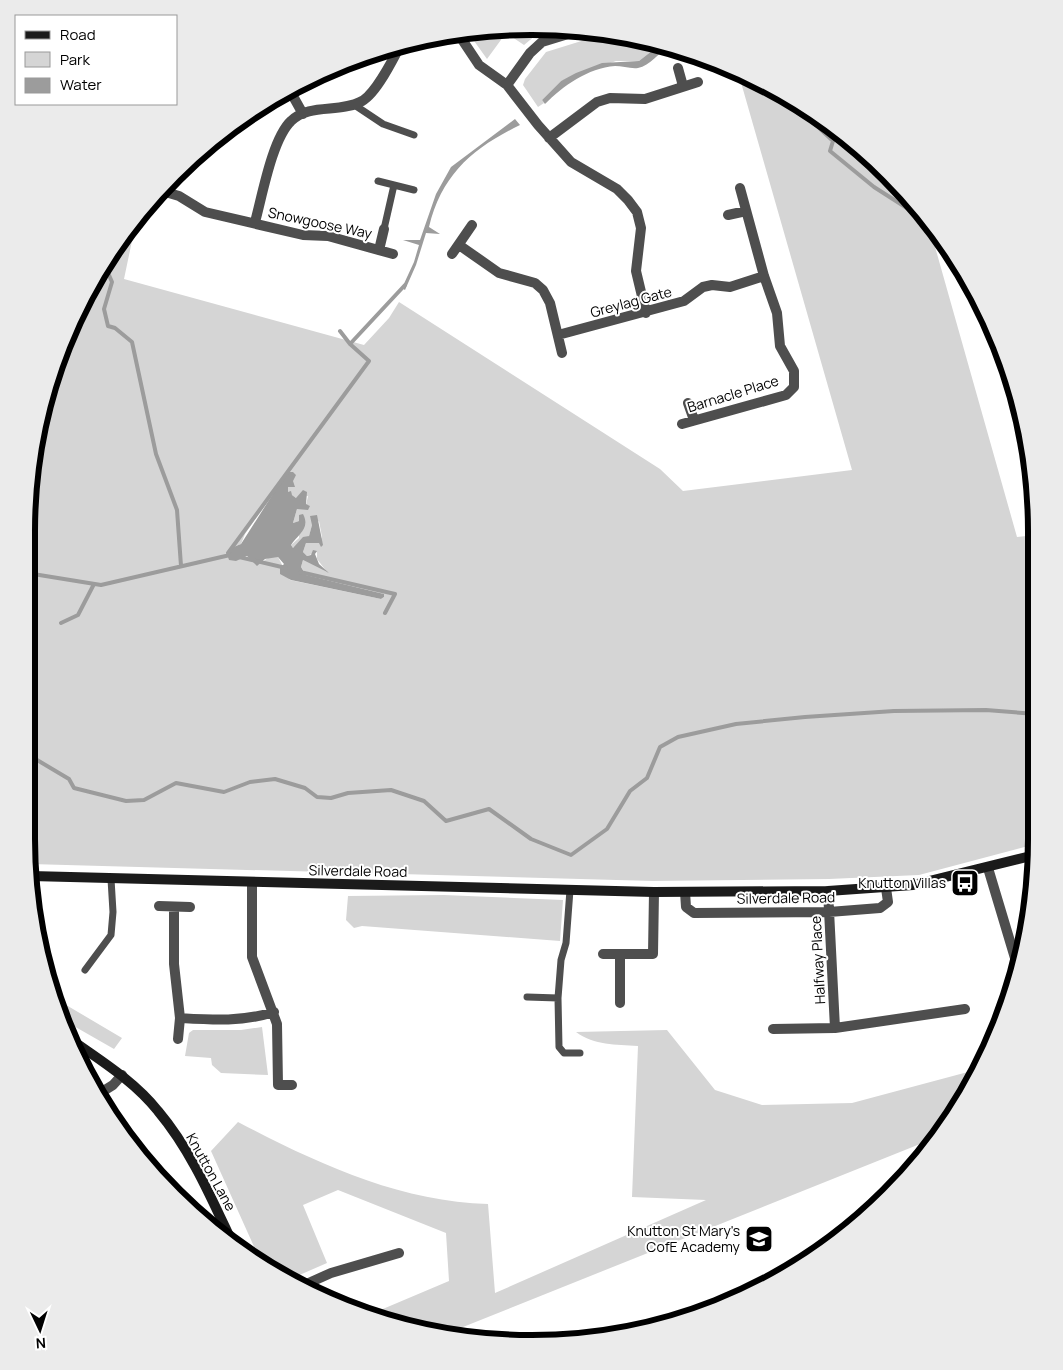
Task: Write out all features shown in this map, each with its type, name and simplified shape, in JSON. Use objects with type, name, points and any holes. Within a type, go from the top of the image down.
[{"type":"main road","name":"Silverdale Road","points":[[36,876],[654,892],[828,891],[886,888],[938,880],[1027,857]]},
{"type":"main road","name":"Knutton Lane","points":[[81,1047],[122,1076],[158,1110],[187,1151],[227,1231]]},
{"type":"street","points":[[507,85],[535,48],[556,36]]},
{"type":"street","points":[[462,40],[479,65],[507,85],[538,125],[571,162],[617,189],[628,200],[636,212],[641,228],[636,271],[646,313]]},
{"type":"street","points":[[293,96],[303,114],[362,102],[374,91],[395,54]]},
{"type":"street","points":[[678,68],[683,86]]},
{"type":"street","points":[[550,138],[597,102],[610,98],[645,99],[698,82]]},
{"type":"street","name":"Snowgoose Way","points":[[255,222],[274,153],[290,121],[303,114]]},
{"type":"street","points":[[740,188],[764,276]]},
{"type":"street","name":"Snowgoose Way","points":[[168,193],[179,196],[205,212],[255,222],[303,235],[328,236],[393,254]]},
{"type":"street","points":[[728,215],[746,211]]},
{"type":"street","points":[[452,254],[472,225]]},
{"type":"street","name":"Snowgoose Way","points":[[379,250],[384,229]]},
{"type":"street","points":[[459,245],[499,273],[535,283],[543,290],[550,303],[562,353]]},
{"type":"street","name":"Greylag Gate","points":[[558,335],[646,313],[684,301],[703,288],[712,286],[730,287],[764,276]]},
{"type":"street","name":"Barnacle Place","points":[[682,424],[786,394],[794,387],[794,371],[780,346],[777,313],[764,276]]},
{"type":"street","points":[[688,403],[694,420]]},
{"type":"street","points":[[988,868],[1014,954]]},
{"type":"street","points":[[252,882],[252,957],[274,1012],[278,1037],[278,1085],[292,1085]]},
{"type":"street","name":"Silverdale Road","points":[[685,892],[686,907],[694,913],[829,912],[880,908],[888,902],[886,888]]},
{"type":"street","name":"Halfway Place","points":[[828,891],[835,1028]]},
{"type":"street","points":[[603,954],[653,954],[654,892]]},
{"type":"street","points":[[159,906],[190,907]]},
{"type":"street","points":[[174,907],[174,964],[180,1018],[178,1039]]},
{"type":"street","points":[[620,954],[620,1002]]},
{"type":"street","points":[[773,1029],[835,1028],[965,1009]]},
{"type":"street","points":[[180,1018],[235,1021],[253,1019],[274,1012]]},
{"type":"street","points":[[104,1090],[122,1076]]},
{"type":"street","points":[[310,1283],[331,1273],[399,1253]]},
{"type":"lane","points":[[353,104],[383,124],[414,135]]},
{"type":"lane","points":[[378,180],[414,190]]},
{"type":"lane","name":"Snowgoose Way","points":[[384,229],[394,185]]},
{"type":"lane","points":[[86,970],[111,935],[113,912],[111,879]]},
{"type":"lane","points":[[570,890],[566,942],[561,960],[558,998],[559,1047],[564,1053],[580,1053]]},
{"type":"lane","points":[[527,997],[558,998]]},
{"type":"green space","points":[[536,35],[524,45],[510,36]]},
{"type":"green space","points":[[504,36],[487,59],[472,38]]},
{"type":"green space","points":[[590,38],[653,50],[639,61],[616,61],[561,81],[542,100],[544,103],[538,107],[523,85],[525,79],[546,52]]},
{"type":"green space","points":[[741,81],[807,119],[859,158],[905,204],[933,241],[1017,537],[1028,536],[1028,846],[919,875],[829,879],[653,881],[36,864],[35,532],[39,467],[52,403],[73,341],[102,283],[133,236],[124,279],[364,345],[389,318],[399,302],[660,469],[683,491],[852,470]],"holes":[[[287,472],[293,479],[288,486],[288,492],[296,498],[308,496],[306,505],[310,506],[297,509],[293,523],[299,521],[299,538],[291,545],[293,548],[309,536],[312,525],[319,521],[322,537],[319,543],[306,543],[303,552],[307,556],[317,552],[317,559],[327,572],[303,560],[301,567],[307,575],[383,594],[384,597],[381,599],[290,580],[278,557],[271,556],[259,564],[249,557],[243,558],[231,548],[241,544],[245,534]]]},
{"type":"green space","points":[[444,895],[563,900],[560,941],[362,926],[354,928],[346,920],[348,896]]},
{"type":"green space","points":[[63,1003],[122,1038],[114,1049],[71,1025]]},
{"type":"green space","points":[[262,1027],[268,1075],[221,1073],[212,1065],[211,1058],[185,1056],[189,1033],[193,1030],[241,1030]]},
{"type":"green space","points":[[667,1030],[715,1090],[762,1105],[852,1103],[970,1072],[944,1114],[924,1142],[457,1329],[378,1311],[449,1281],[446,1233],[338,1190],[303,1205],[327,1263],[297,1276],[256,1251],[211,1151],[238,1122],[327,1165],[390,1188],[455,1202],[488,1204],[495,1293],[706,1200],[632,1197],[638,1046],[598,1042],[583,1037],[576,1032]]},
{"type":"water","points":[[653,50],[661,52],[642,67],[615,66],[595,70],[568,85],[545,104],[542,100],[561,81],[576,73],[602,63],[639,61]]},
{"type":"water","points":[[515,119],[520,125],[474,153],[451,178],[442,192],[429,227],[440,234],[426,233],[416,265],[405,290],[402,288],[414,262],[419,245],[403,240],[420,240],[436,194],[451,167]]},
{"type":"water","points":[[287,472],[293,472],[296,475],[293,481],[295,487],[288,487],[288,492],[291,491],[292,495],[296,498],[303,490],[307,492],[306,504],[310,506],[308,510],[297,509],[293,523],[299,521],[299,515],[303,514],[305,524],[291,545],[293,548],[303,537],[309,536],[312,525],[310,516],[317,515],[323,545],[321,547],[319,543],[306,543],[303,552],[307,556],[311,555],[313,550],[317,551],[315,554],[319,564],[329,573],[303,560],[301,567],[306,575],[384,594],[384,597],[381,599],[291,580],[280,574],[280,568],[284,564],[278,557],[265,559],[257,566],[247,556],[236,561],[229,560],[227,554],[231,548],[241,544]]},
{"type":"waterway","points":[[818,126],[833,141],[830,151],[874,187],[910,210]]},
{"type":"waterway","points":[[108,273],[112,282],[104,309],[108,326],[115,328],[132,342],[156,454],[177,510],[181,566]]},
{"type":"waterway","points":[[350,344],[405,285]]},
{"type":"waterway","points":[[228,553],[369,361],[350,344],[340,331]]},
{"type":"waterway","points":[[35,574],[101,585],[230,555]]},
{"type":"waterway","points":[[239,557],[286,568]]},
{"type":"waterway","points":[[300,572],[395,594],[385,613]]},
{"type":"waterway","points":[[61,623],[78,615],[94,584]]},
{"type":"waterway","points":[[35,759],[69,779],[74,788],[126,801],[144,800],[176,783],[224,792],[250,782],[275,779],[305,788],[317,797],[331,798],[348,793],[391,790],[424,801],[446,821],[489,809],[531,839],[571,855],[607,829],[630,791],[647,778],[660,747],[678,737],[736,724],[805,717],[894,711],[986,710],[1028,713]]},
{"type":"place","name":"Knutton Villas","points":[[965,883]]},
{"type":"place","name":"Knutton St Mary's CofE Academy","points":[[759,1239]]}]
